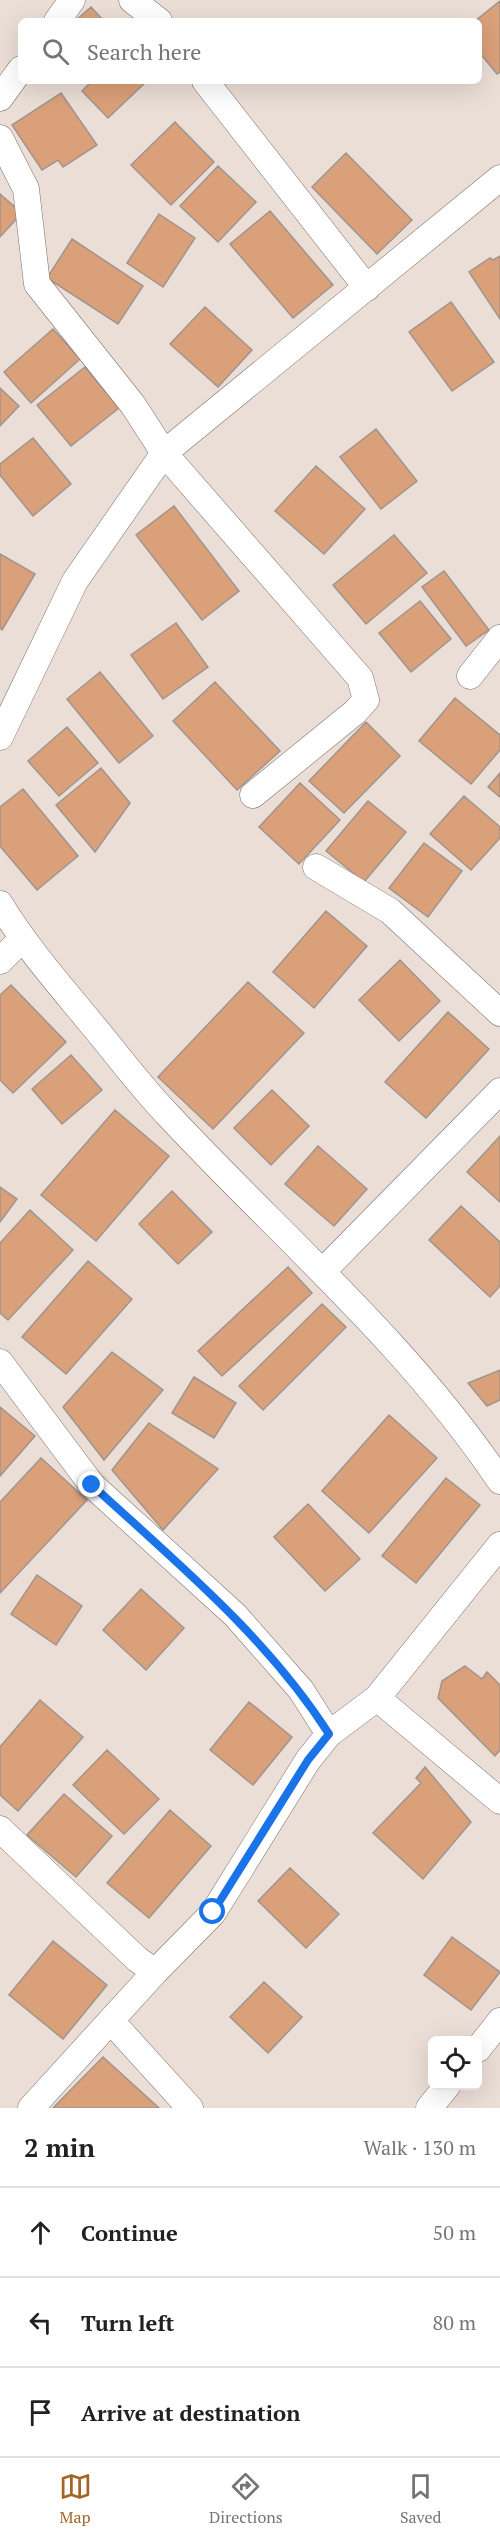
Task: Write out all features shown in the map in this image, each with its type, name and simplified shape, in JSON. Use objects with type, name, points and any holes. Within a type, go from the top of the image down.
[{"type":"street","points":[[59,18],[72,0]]},
{"type":"street","points":[[132,0],[155,12]]},
{"type":"street","points":[[0,98],[18,73]]},
{"type":"street","points":[[207,84],[366,288]]},
{"type":"street","points":[[0,138],[26,189],[37,284],[133,405],[164,453],[360,678],[366,700],[253,795]]},
{"type":"street","points":[[0,737],[75,581],[164,453],[500,178]]},
{"type":"street","points":[[470,676],[500,638]]},
{"type":"street","points":[[316,867],[390,911],[500,1013]]},
{"type":"street","points":[[0,904],[21,939],[168,1115],[322,1271],[411,1367],[474,1442],[500,1481]]},
{"type":"street","points":[[0,961],[21,939]]},
{"type":"street","points":[[322,1271],[500,1091]]},
{"type":"street","points":[[0,1362],[92,1485],[235,1615],[301,1690],[329,1734]]},
{"type":"street","points":[[31,2108],[213,1912],[308,1760],[329,1734],[377,1698],[500,1545]]},
{"type":"street","points":[[377,1698],[500,1801]]},
{"type":"street","points":[[0,1829],[137,1959],[155,1972]]},
{"type":"street","points":[[111,2021],[190,2108]]},
{"type":"street","points":[[482,2043],[500,2021]]},
{"type":"street","points":[[429,2108],[443,2090]]},
{"type":"building","points":[[500,1],[500,72],[497,74],[482,56],[482,18],[479,18]]},
{"type":"building","points":[[91,7],[101,18],[78,18]]},
{"type":"building","points":[[89,84],[144,84],[108,118],[82,91]]},
{"type":"building","points":[[61,93],[97,145],[63,167],[58,160],[42,170],[12,125]]},
{"type":"building","points":[[175,122],[214,162],[171,205],[131,165]]},
{"type":"building","points":[[346,153],[412,220],[377,254],[312,187]]},
{"type":"building","points":[[218,166],[256,202],[218,242],[180,206]]},
{"type":"building","points":[[0,194],[22,213],[0,237]]},
{"type":"building","points":[[270,211],[333,285],[293,318],[230,244]]},
{"type":"building","points":[[159,214],[195,238],[163,287],[127,263]]},
{"type":"building","points":[[72,239],[143,286],[118,324],[47,278]]},
{"type":"building","points":[[500,256],[500,319],[469,272],[490,258],[493,260]]},
{"type":"building","points":[[451,302],[494,362],[452,391],[409,332]]},
{"type":"building","points":[[205,307],[252,350],[218,387],[170,344]]},
{"type":"building","points":[[53,329],[80,359],[31,403],[4,372]]},
{"type":"building","points":[[85,367],[119,408],[71,446],[37,405]]},
{"type":"building","points":[[0,388],[19,406],[0,426]]},
{"type":"building","points":[[376,429],[417,481],[381,509],[340,457]]},
{"type":"building","points":[[33,438],[71,484],[33,516],[0,475],[0,464]]},
{"type":"building","points":[[316,466],[365,509],[324,554],[275,511]]},
{"type":"building","points":[[174,506],[239,591],[202,620],[136,535]]},
{"type":"building","points":[[394,535],[427,573],[366,624],[333,585]]},
{"type":"building","points":[[0,554],[35,574],[2,630],[0,628]]},
{"type":"building","points":[[444,571],[489,630],[466,646],[422,587]]},
{"type":"building","points":[[420,601],[451,639],[411,672],[379,633]]},
{"type":"building","points":[[176,623],[208,667],[163,699],[131,655]]},
{"type":"building","points":[[100,672],[153,736],[119,763],[67,699]]},
{"type":"building","points":[[215,682],[280,751],[237,790],[173,721]]},
{"type":"building","points":[[455,698],[500,735],[500,750],[471,784],[419,741]]},
{"type":"building","points":[[366,722],[400,756],[344,813],[309,781]]},
{"type":"building","points":[[67,727],[98,763],[59,796],[28,761]]},
{"type":"building","points":[[101,768],[130,803],[95,852],[56,805]]},
{"type":"building","points":[[500,773],[500,797],[488,787]]},
{"type":"building","points":[[300,783],[340,820],[299,864],[259,827]]},
{"type":"building","points":[[23,789],[78,856],[37,890],[0,846],[0,807]]},
{"type":"building","points":[[464,796],[500,827],[500,838],[471,870],[430,834]]},
{"type":"building","points":[[368,801],[406,832],[364,882],[326,851]]},
{"type":"building","points":[[424,843],[462,871],[428,917],[389,888]]},
{"type":"building","points":[[326,911],[367,946],[314,1008],[273,972]]},
{"type":"building","points":[[400,960],[440,1001],[399,1041],[359,1000]]},
{"type":"building","points":[[248,982],[304,1033],[213,1129],[158,1077]]},
{"type":"building","points":[[11,985],[66,1042],[13,1093],[0,1080],[0,995]]},
{"type":"building","points":[[448,1012],[489,1049],[426,1118],[385,1082]]},
{"type":"building","points":[[71,1055],[102,1090],[62,1124],[32,1089]]},
{"type":"building","points":[[272,1090],[309,1126],[271,1165],[234,1128]]},
{"type":"building","points":[[115,1110],[169,1156],[96,1241],[41,1195]]},
{"type":"building","points":[[500,1136],[500,1202],[467,1172]]},
{"type":"building","points":[[318,1146],[367,1189],[334,1226],[285,1184]]},
{"type":"building","points":[[0,1187],[17,1199],[0,1222]]},
{"type":"building","points":[[172,1191],[212,1232],[178,1264],[139,1224]]},
{"type":"building","points":[[461,1206],[500,1242],[500,1286],[490,1297],[429,1240]]},
{"type":"building","points":[[30,1210],[73,1250],[8,1320],[0,1313],[0,1243]]},
{"type":"building","points":[[88,1261],[132,1299],[66,1374],[22,1337]]},
{"type":"building","points":[[288,1267],[312,1293],[222,1376],[198,1351]]},
{"type":"building","points":[[322,1304],[346,1327],[263,1410],[239,1386]]},
{"type":"building","points":[[112,1352],[163,1390],[104,1460],[63,1407]]},
{"type":"building","points":[[500,1370],[500,1400],[487,1406],[468,1383]]},
{"type":"building","points":[[194,1377],[236,1403],[214,1438],[172,1413]]},
{"type":"building","points":[[0,1407],[35,1436],[0,1476]]},
{"type":"building","points":[[389,1415],[437,1458],[369,1533],[322,1491]]},
{"type":"building","points":[[149,1423],[218,1469],[163,1530],[112,1470]]},
{"type":"building","points":[[41,1458],[87,1500],[0,1593],[0,1502]]},
{"type":"building","points":[[446,1478],[480,1505],[416,1583],[382,1556]]},
{"type":"building","points":[[308,1504],[360,1559],[325,1591],[274,1537]]},
{"type":"building","points":[[37,1575],[82,1606],[56,1645],[11,1614]]},
{"type":"building","points":[[141,1589],[184,1628],[146,1670],[103,1630]]},
{"type":"building","points":[[465,1666],[482,1679],[487,1672],[500,1685],[500,1750],[495,1756],[438,1698],[442,1681]]},
{"type":"building","points":[[40,1700],[83,1737],[18,1811],[0,1795],[0,1747]]},
{"type":"building","points":[[249,1702],[292,1737],[253,1785],[210,1750]]},
{"type":"building","points":[[107,1750],[159,1799],[124,1834],[73,1785]]},
{"type":"building","points":[[425,1767],[471,1822],[423,1879],[373,1833],[421,1783],[416,1778]]},
{"type":"building","points":[[64,1794],[112,1836],[76,1877],[27,1835]]},
{"type":"building","points":[[170,1810],[211,1846],[149,1918],[107,1883]]},
{"type":"building","points":[[290,1868],[339,1914],[306,1948],[258,1901]]},
{"type":"building","points":[[452,1937],[500,1972],[471,2010],[424,1975]]},
{"type":"building","points":[[53,1941],[107,1985],[63,2039],[9,1995]]},
{"type":"building","points":[[264,1982],[302,2017],[268,2053],[230,2017]]},
{"type":"building","points":[[103,2057],[159,2108],[53,2108]]},
{"type":"route","points":[[92,1485],[235,1615],[301,1690],[329,1734],[308,1760],[213,1912]]}]
